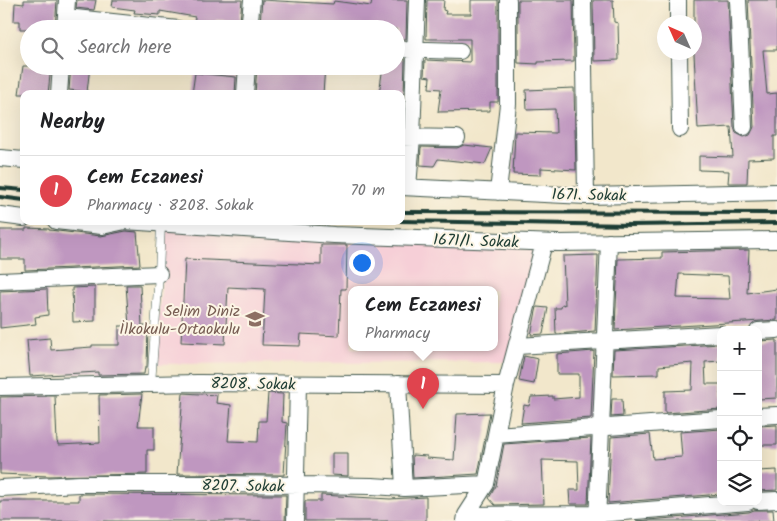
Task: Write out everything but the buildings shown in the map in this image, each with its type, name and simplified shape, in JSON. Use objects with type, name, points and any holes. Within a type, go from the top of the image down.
[{"type":"street","points":[[65,20],[67,0]]},
{"type":"street","points":[[250,20],[252,0]]},
{"type":"street","points":[[405,187],[407,137],[416,50],[416,0]]},
{"type":"street","points":[[498,192],[508,104],[508,0]]},
{"type":"street","points":[[583,0],[586,196]]},
{"type":"street","points":[[678,0],[678,15]]},
{"type":"street","points":[[738,0],[744,128]]},
{"type":"street","points":[[405,49],[460,52]]},
{"type":"street","points":[[679,60],[680,129]]},
{"type":"street","points":[[59,90],[60,75]]},
{"type":"street","points":[[245,90],[246,75]]},
{"type":"street","points":[[407,137],[457,138]]},
{"type":"street","points":[[0,158],[20,160]]},
{"type":"street","name":"1671. Sokak","points":[[405,187],[586,196],[777,192]]},
{"type":"street","points":[[0,215],[20,218]]},
{"type":"street","name":"1671/1. Sokak","points":[[93,225],[108,225]]},
{"type":"street","name":"1671/1. Sokak","points":[[177,225],[334,235],[544,242],[777,240]]},
{"type":"street","points":[[466,518],[486,484],[506,384],[544,242]]},
{"type":"street","points":[[597,517],[609,242]]},
{"type":"street","points":[[0,281],[159,274]]},
{"type":"street","points":[[762,332],[777,330]]},
{"type":"street","points":[[517,346],[717,334]]},
{"type":"street","points":[[295,521],[298,384]]},
{"type":"street","points":[[398,384],[404,488]]},
{"type":"street","name":"8208. Sokak","points":[[0,386],[506,384]]},
{"type":"street","points":[[762,416],[777,415]]},
{"type":"street","points":[[496,435],[717,419]]},
{"type":"street","name":"8207. Sokak","points":[[0,488],[88,484],[372,486],[404,488],[486,484]]},
{"type":"street","points":[[762,502],[777,500]]},
{"type":"street","points":[[466,518],[597,517],[717,505]]},
{"type":"lane","points":[[150,384],[161,225]]},
{"type":"shaded area","name":"Selim Diniz İlkokulu-Ortaokulu","points":[[167,229],[536,246],[507,362],[154,364]]},
{"type":"railway","points":[[0,188],[20,190]]},
{"type":"railway","points":[[0,197],[20,200]]},
{"type":"railway","points":[[405,212],[777,213]]},
{"type":"railway","points":[[405,221],[631,225],[777,223]]},
{"type":"place","name":"Selim Diniz İlkokulu-Ortaokulu","points":[[255,319]]},
{"type":"place","name":"Cem Eczanesi","points":[[423,409]]}]
